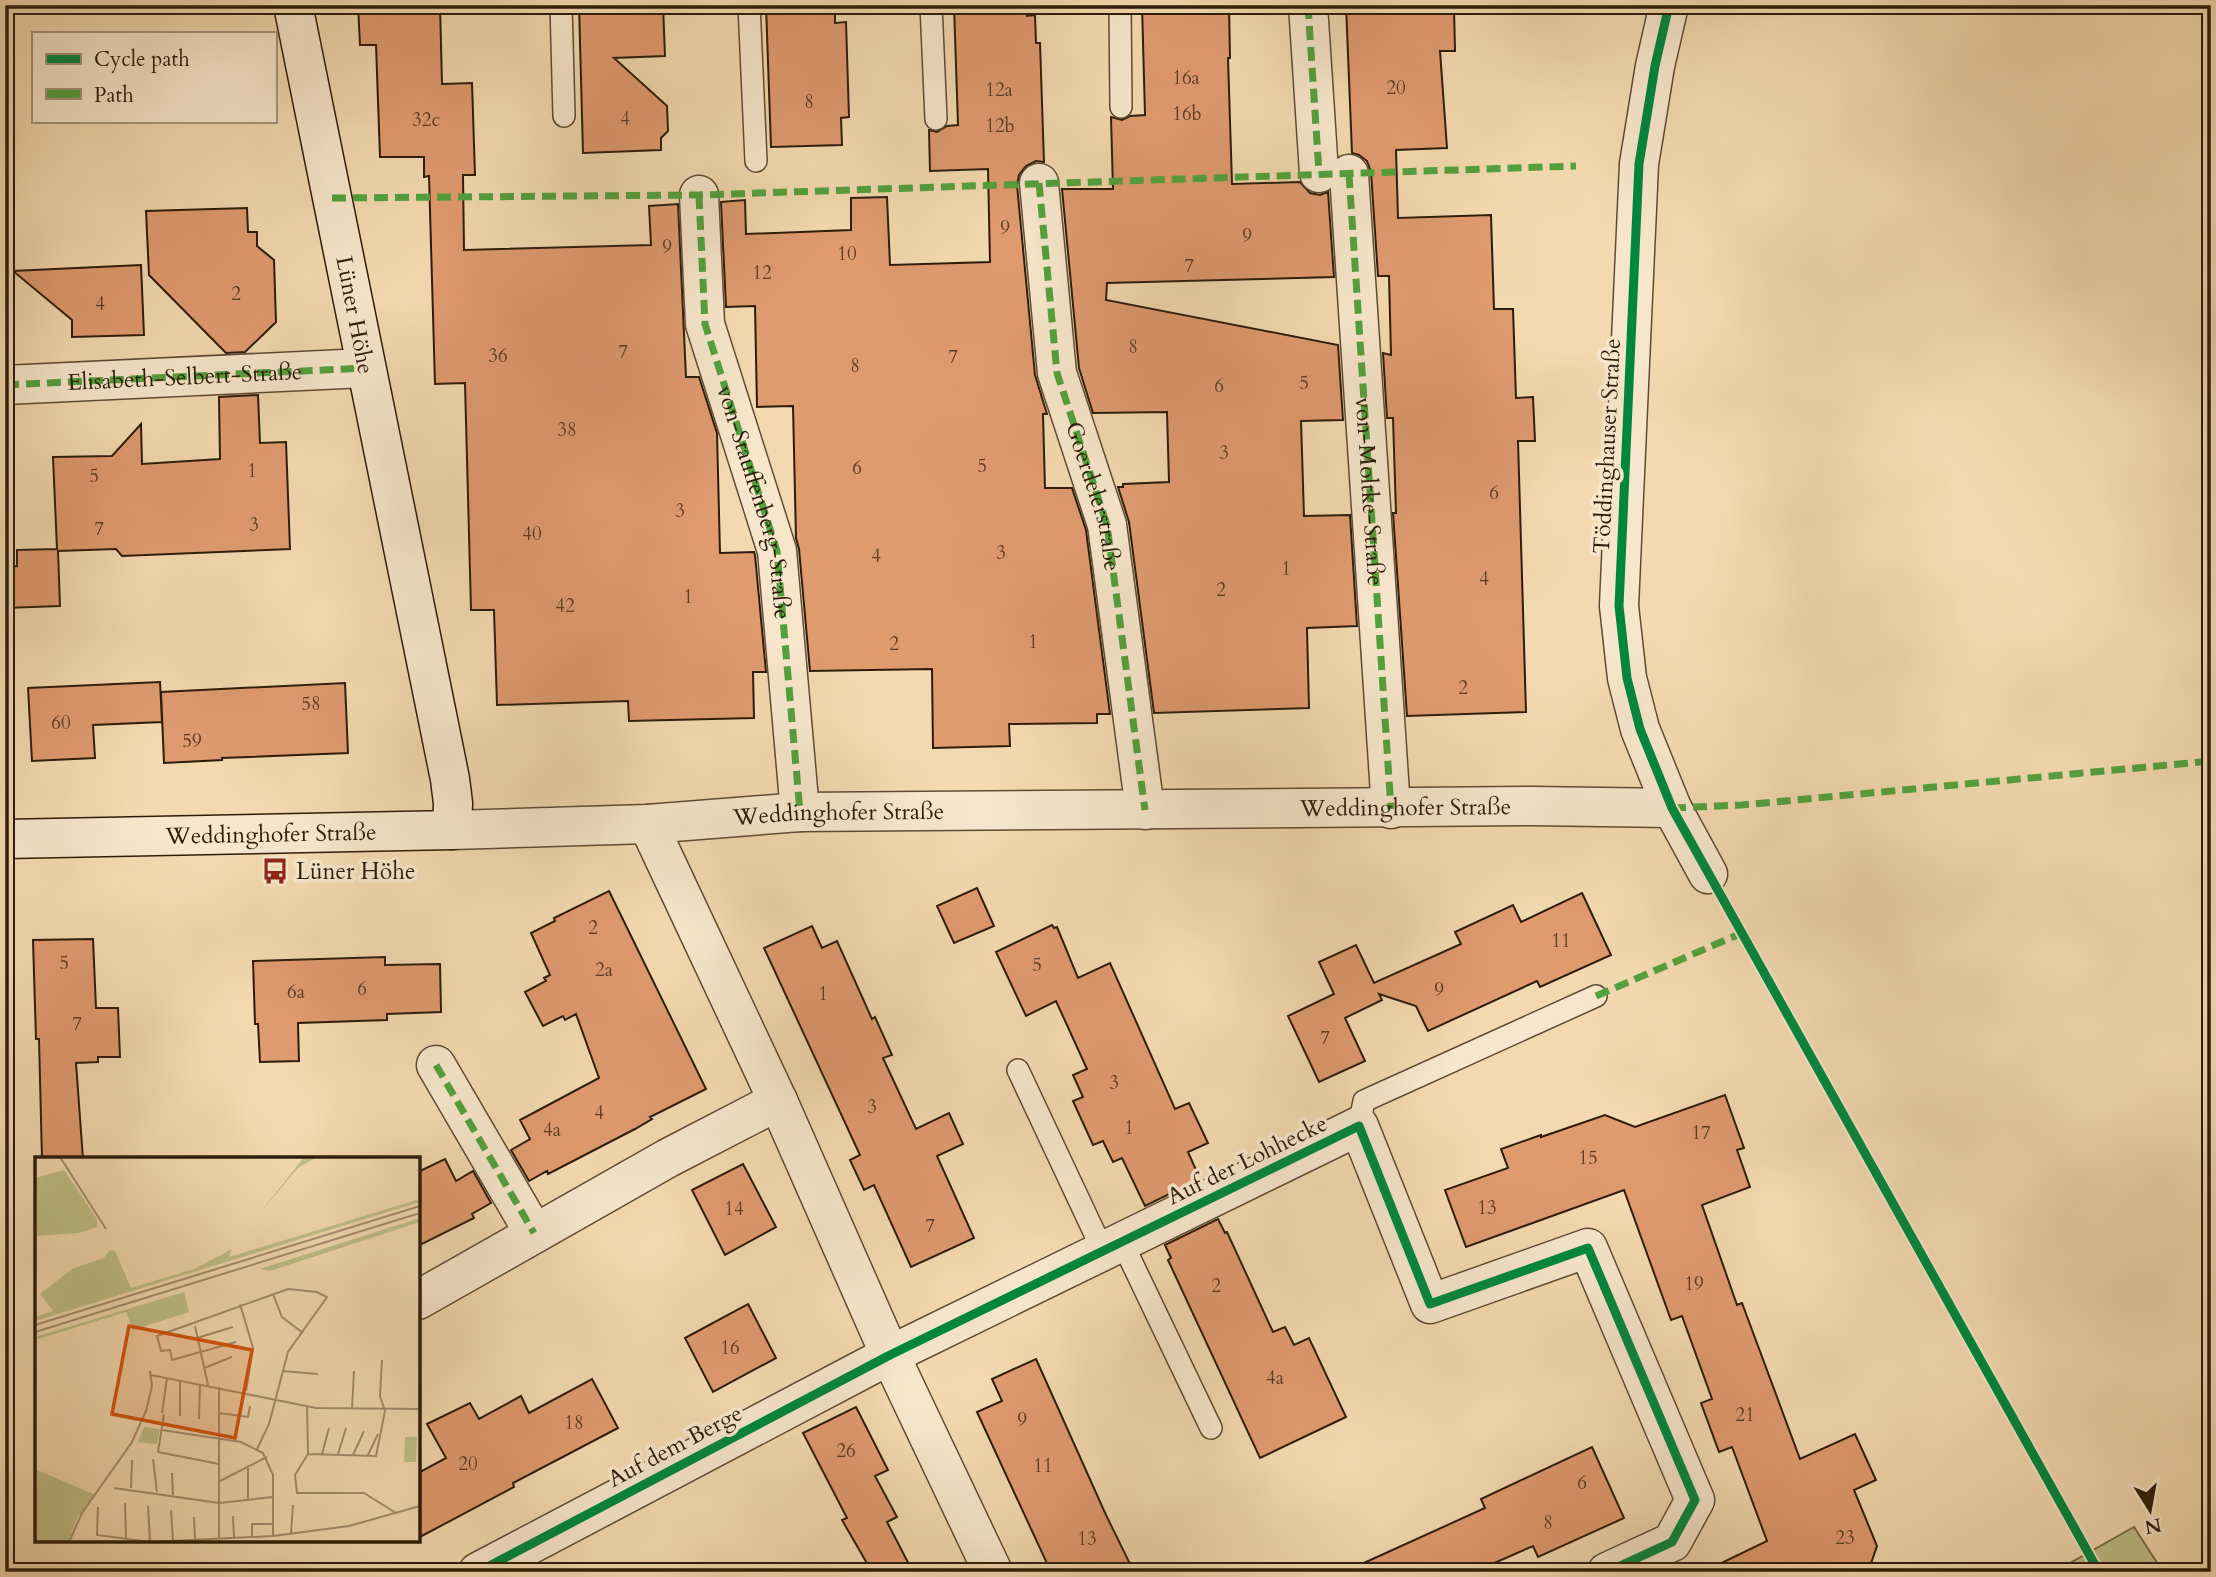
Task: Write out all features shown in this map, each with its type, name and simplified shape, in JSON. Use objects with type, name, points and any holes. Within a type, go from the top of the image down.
[{"type":"street","name":"Lüner Höhe","points":[[293,5],[450,779],[452,830]]},
{"type":"street","name":"von-Moltke-Straße","points":[[1308,5],[1334,174],[1391,809]]},
{"type":"street","name":"Töddinghauser Straße","points":[[1669,5],[1655,66],[1639,164],[1619,606],[1627,678],[1640,729],[1672,808],[1709,874]]},
{"type":"street","name":"Goerdelerstraße","points":[[1040,183],[1057,373],[1107,525],[1145,810]]},
{"type":"street","name":"von-Stauffenberg-Straße","points":[[699,195],[705,324],[777,551],[800,812]]},
{"type":"street","name":"Elisabeth-Selbert-Straße","points":[[5,386],[365,368]]},
{"type":"street","name":"Weddinghofer Straße","points":[[5,839],[648,824],[800,812],[1532,806],[1672,808]]},
{"type":"street","points":[[648,824],[778,1101],[890,1355],[993,1572]]},
{"type":"street","points":[[436,1065],[534,1233]]},
{"type":"street","points":[[420,1299],[668,1158],[778,1101]]},
{"type":"street","name":"Auf der Lohhecke","points":[[890,1355],[1359,1126],[1430,1304],[1588,1248],[1695,1500],[1672,1542],[1606,1572]]},
{"type":"street","name":"Auf dem Berge","points":[[478,1572],[890,1355]]},
{"type":"lane","points":[[561,5],[564,116]]},
{"type":"lane","points":[[749,5],[756,160]]},
{"type":"lane","points":[[931,5],[936,119]]},
{"type":"lane","points":[[1120,5],[1122,107]]},
{"type":"lane","points":[[1359,1126],[1364,1101],[1596,996]]},
{"type":"lane","points":[[1018,1070],[1211,1428]]},
{"type":"shaded area","points":[[2134,1527],[2163,1572],[2054,1572]]},
{"type":"building","points":[[358,5],[440,5],[442,84],[472,83],[475,175],[463,175],[464,250],[651,245],[649,206],[678,204],[686,377],[699,377],[717,433],[720,553],[754,552],[755,555],[766,672],[753,672],[754,718],[629,721],[628,701],[497,705],[494,610],[471,610],[465,383],[435,384],[429,176],[424,177],[424,157],[380,157],[376,45],[360,45]]},
{"type":"building","points":[[579,5],[663,5],[665,56],[614,58],[667,106],[668,131],[661,138],[661,150],[583,153]]},
{"type":"building","points":[[766,5],[835,5],[835,23],[846,22],[849,117],[841,118],[842,145],[771,147]]},
{"type":"building","points":[[954,5],[1026,5],[1027,16],[1035,15],[1036,43],[1040,43],[1044,162],[1036,161],[1026,166],[1019,175],[1017,185],[1035,375],[1047,414],[1043,414],[1045,488],[1072,488],[1086,530],[1110,714],[1097,714],[1097,723],[1009,724],[1010,746],[933,748],[932,669],[810,671],[796,538],[793,406],[757,407],[755,306],[726,307],[721,202],[745,200],[746,234],[851,230],[851,198],[887,197],[890,265],[990,262],[988,169],[930,171],[929,130],[937,132],[947,126],[958,125]]},
{"type":"building","points":[[1142,5],[1229,5],[1232,184],[1300,182],[1310,193],[1320,195],[1328,192],[1334,277],[1107,283],[1106,300],[1338,345],[1343,420],[1301,421],[1304,516],[1350,515],[1357,626],[1307,628],[1309,708],[1154,713],[1129,522],[1118,487],[1123,487],[1123,484],[1169,482],[1167,412],[1093,413],[1079,368],[1062,189],[1113,189],[1111,117],[1122,120],[1130,116],[1145,115]]},
{"type":"building","points":[[1346,5],[1446,5],[1446,8],[1454,8],[1455,51],[1440,51],[1447,148],[1396,150],[1398,218],[1491,215],[1494,309],[1513,309],[1516,398],[1533,397],[1535,441],[1518,441],[1526,712],[1407,716],[1393,513],[1396,513],[1393,418],[1387,418],[1383,353],[1391,355],[1389,276],[1378,276],[1371,172],[1367,161],[1352,153]]},
{"type":"building","points":[[247,208],[248,232],[257,232],[257,246],[274,260],[276,322],[245,352],[226,353],[149,275],[146,211]]},
{"type":"building","points":[[141,265],[144,335],[72,337],[72,320],[13,271]]},
{"type":"building","points":[[258,395],[260,443],[286,442],[290,549],[122,556],[116,549],[58,551],[60,606],[5,608],[5,567],[17,566],[17,550],[57,549],[53,457],[112,456],[141,424],[142,464],[220,459],[219,397]]},
{"type":"building","points":[[160,682],[162,722],[93,725],[95,758],[32,761],[28,688]]},
{"type":"building","points":[[345,683],[348,753],[164,763],[161,692]]},
{"type":"building","points":[[977,888],[994,926],[954,943],[937,906]]},
{"type":"building","points":[[609,891],[706,1089],[650,1117],[652,1119],[635,1129],[529,1181],[511,1150],[530,1139],[520,1120],[599,1078],[576,1014],[565,1020],[563,1016],[543,1026],[525,992],[546,981],[544,978],[550,975],[531,933],[555,921],[554,918]]},
{"type":"building","points":[[1582,893],[1611,955],[1540,987],[1537,981],[1428,1031],[1416,1006],[1379,994],[1382,1000],[1345,1018],[1365,1061],[1319,1082],[1288,1016],[1334,994],[1319,962],[1356,945],[1374,983],[1461,944],[1455,932],[1513,905],[1521,922]]},
{"type":"building","points":[[1052,925],[1057,927],[1078,978],[1110,963],[1175,1109],[1189,1103],[1208,1143],[1188,1152],[1200,1179],[1145,1206],[1122,1158],[1113,1162],[1103,1141],[1093,1145],[1073,1101],[1083,1097],[1073,1075],[1087,1069],[1056,1001],[1026,1016],[996,952]]},
{"type":"building","points":[[812,926],[822,948],[837,941],[872,1019],[875,1017],[892,1055],[883,1058],[916,1129],[949,1113],[963,1144],[937,1156],[974,1238],[911,1267],[874,1185],[864,1190],[850,1160],[860,1155],[764,948]]},
{"type":"building","points":[[93,939],[96,1008],[118,1008],[120,1057],[98,1057],[98,1062],[76,1063],[83,1157],[42,1157],[33,940]]},
{"type":"building","points":[[385,957],[385,965],[440,964],[441,1012],[387,1014],[387,1020],[298,1023],[299,1061],[260,1062],[258,1024],[255,1024],[253,961]]},
{"type":"building","points":[[1725,1095],[1744,1148],[1737,1150],[1750,1187],[1702,1205],[1737,1305],[1742,1303],[1800,1459],[1855,1434],[1876,1480],[1854,1490],[1877,1546],[1868,1572],[1703,1572],[1767,1541],[1732,1447],[1719,1452],[1701,1403],[1712,1399],[1682,1316],[1671,1320],[1624,1190],[1466,1247],[1445,1190],[1508,1168],[1501,1149],[1541,1135],[1605,1115],[1635,1127]]},
{"type":"building","points":[[445,1159],[456,1181],[473,1171],[491,1203],[472,1214],[474,1218],[420,1245],[420,1171]]},
{"type":"building","points":[[743,1164],[776,1227],[725,1255],[692,1190]]},
{"type":"building","points":[[1218,1219],[1225,1233],[1227,1232],[1273,1332],[1285,1327],[1294,1345],[1309,1338],[1346,1417],[1260,1458],[1168,1260],[1171,1258],[1165,1245]]},
{"type":"building","points":[[748,1304],[776,1358],[713,1392],[685,1338]]},
{"type":"building","points":[[1036,1359],[1134,1572],[1051,1572],[977,1412],[1002,1401],[992,1379]]},
{"type":"building","points":[[592,1379],[618,1428],[513,1483],[514,1487],[420,1537],[420,1472],[446,1458],[427,1424],[470,1403],[479,1419],[521,1396],[529,1413]]},
{"type":"building","points":[[856,1407],[888,1470],[875,1476],[897,1517],[887,1522],[913,1572],[872,1572],[842,1520],[847,1518],[803,1433]]},
{"type":"building","points":[[1592,1447],[1624,1518],[1538,1557],[1533,1546],[1474,1572],[1344,1572],[1485,1508],[1481,1499]]},
{"type":"marked path","points":[[1308,5],[1319,173]]},
{"type":"marked path","points":[[332,198],[699,195],[1576,166]]},
{"type":"marked path","points":[[1349,174],[1391,809]]},
{"type":"marked path","points":[[1039,183],[1057,373],[1107,525],[1145,810]]},
{"type":"marked path","points":[[699,195],[705,324],[777,551],[800,812]]},
{"type":"marked path","points":[[5,385],[365,368]]},
{"type":"marked path","points":[[1672,808],[1742,805],[2211,761]]},
{"type":"marked path","points":[[1596,996],[1742,933]]},
{"type":"marked path","points":[[436,1065],[534,1233]]},
{"type":"cycle path","points":[[1669,5],[1655,66],[1639,164],[1619,606],[1627,678],[1640,729],[1672,808],[2099,1572]]},
{"type":"cycle path","points":[[478,1572],[890,1355],[1359,1126],[1430,1304],[1588,1248],[1695,1500],[1672,1542],[1607,1572]]},
{"type":"place","name":"Lüner Höhe","points":[[275,871]]}]
